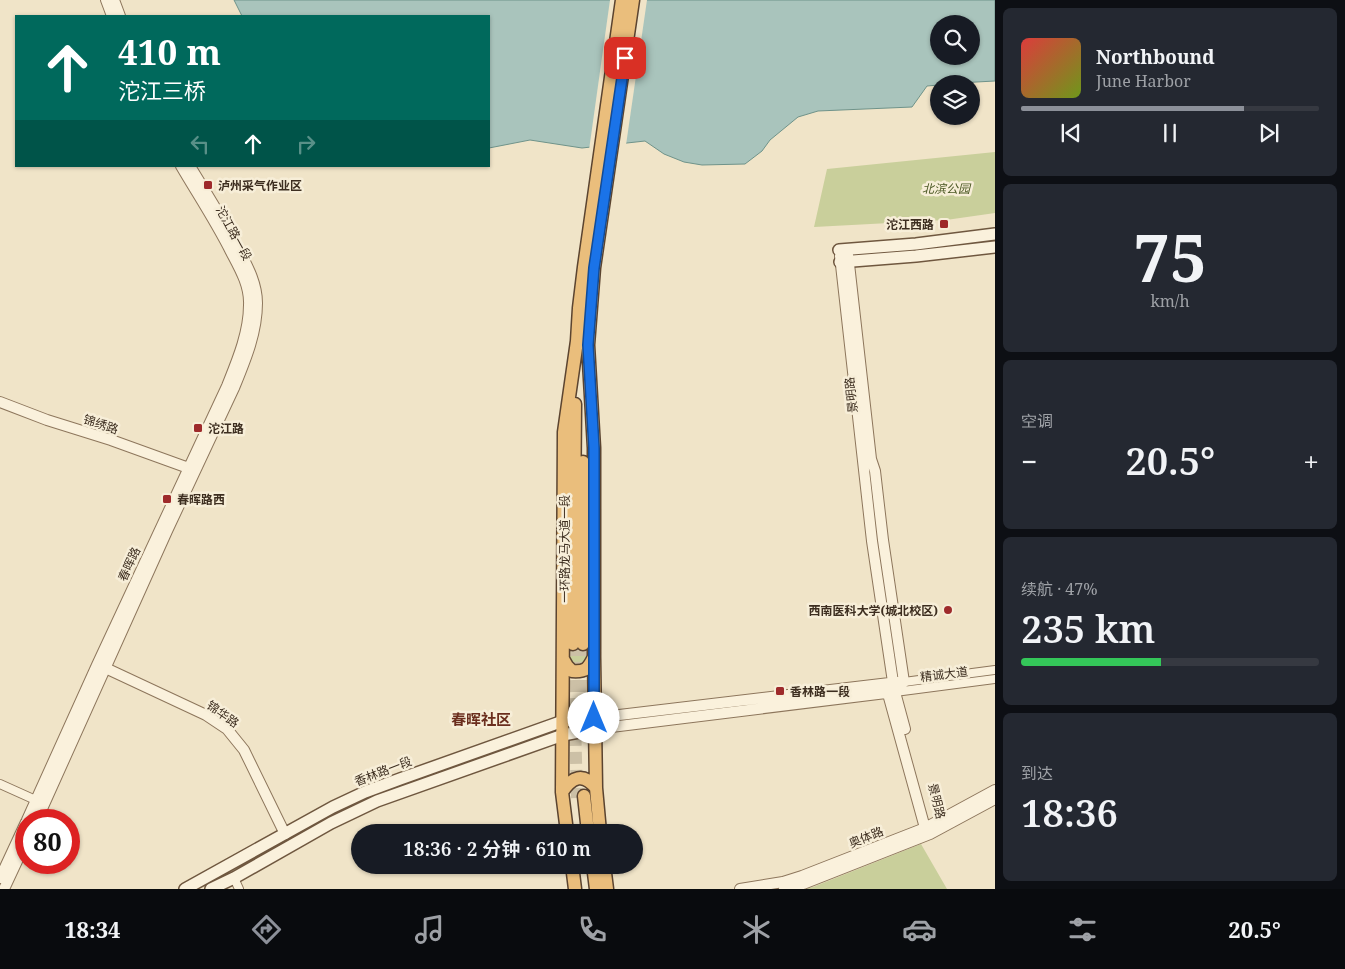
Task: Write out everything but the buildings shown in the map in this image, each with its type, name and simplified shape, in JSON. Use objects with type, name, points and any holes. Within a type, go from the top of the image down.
[{"type":"highway","points":[[589,268],[622,0]]},
{"type":"highway","points":[[589,268],[633,0]]},
{"type":"highway","name":"一环路龙马大道一段","points":[[566,824],[562,792],[564,432],[582,343],[589,268]]},
{"type":"highway","points":[[578,644],[575,412],[582,343]]},
{"type":"highway","name":"一环路龙马大道一段","points":[[582,343],[594,448],[594,657],[596,788],[599,824]]},
{"type":"highway","points":[[563,659],[572,671],[579,671],[586,670],[594,657]]},
{"type":"highway","points":[[562,792],[574,780],[583,778],[590,781],[596,788]]},
{"type":"highway","points":[[581,824],[580,797],[586,824]]},
{"type":"highway","points":[[573,874],[575,889]]},
{"type":"highway","points":[[586,874],[588,889]]},
{"type":"highway","points":[[594,874],[596,889]]},
{"type":"highway","points":[[605,874],[607,889]]},
{"type":"main road","points":[[843,249],[916,244],[995,234]]},
{"type":"main road","points":[[845,262],[916,256],[995,246]]},
{"type":"main road","name":"香林路一段","points":[[185,889],[333,807],[365,792],[563,721],[595,724]]},
{"type":"main road","name":"香林路一段","points":[[211,889],[331,823],[377,801],[595,724]]},
{"type":"street","points":[[106,0],[112,15]]},
{"type":"street","points":[[114,0],[120,15]]},
{"type":"street","name":"沱江路一段","points":[[182,167],[222,234],[241,272],[247,288],[252,317]]},
{"type":"street","name":"沱江路一段","points":[[191,167],[229,231],[249,269],[255,287],[257,302],[252,317]]},
{"type":"street","name":"景明路","points":[[843,249],[871,459],[875,471],[904,682]]},
{"type":"street","name":"景明路","points":[[845,262],[872,541],[892,689],[928,829]]},
{"type":"street","name":"春晖路","points":[[35,809],[191,469],[240,373],[254,332],[252,317]]},
{"type":"street","name":"锦绣路","points":[[0,402],[191,469]]},
{"type":"street","name":"锦华路","points":[[100,668],[206,715],[227,729],[244,750],[283,835]]},
{"type":"street","name":"精诚大道","points":[[904,682],[995,670]]},
{"type":"street","name":"精诚大道","points":[[892,689],[995,679]]},
{"type":"street","points":[[892,689],[904,682]]},
{"type":"street","name":"香林路一段","points":[[595,724],[892,689]]},
{"type":"street","points":[[0,784],[40,802]]},
{"type":"street","name":"奥体路","points":[[740,889],[802,876],[928,829],[995,790]]},
{"type":"street","name":"奥体路","points":[[784,889],[803,884],[995,799]]},
{"type":"street","name":"春晖路","points":[[39,809],[40,802]]},
{"type":"street","name":"春晖路","points":[[0,878],[15,846]]},
{"type":"street","points":[[4,889],[15,866]]},
{"type":"street","points":[[234,878],[239,889]]},
{"type":"green space","name":"北滨公园","points":[[995,152],[995,213],[946,220],[814,227],[827,169]]},
{"type":"green space","points":[[568,645],[587,647],[587,658],[582,665],[573,664],[569,660]]},
{"type":"green space","points":[[921,844],[947,889],[805,889],[813,887]]},
{"type":"water","points":[[234,0],[995,0],[995,81],[980,82],[980,75],[930,75],[930,86],[927,86],[912,107],[818,111],[798,117],[770,140],[762,151],[745,164],[702,165],[684,162],[664,154],[645,141],[582,148],[530,140],[490,148],[490,15],[242,15]]},
{"type":"pier","points":[[610,0],[647,0],[626,145],[589,150]]},
{"type":"tunnel","points":[[573,644],[577,798]]},
{"type":"tunnel","points":[[583,644],[583,721]]},
{"type":"place","name":"泸州采气作业区","points":[[208,185]]},
{"type":"place","name":"沱江西路","points":[[944,224]]},
{"type":"place","name":"沱江路","points":[[198,428]]},
{"type":"place","name":"春晖路西","points":[[167,499]]},
{"type":"place","name":"西南医科大学(城北校区)","points":[[948,610]]},
{"type":"place","name":"香林路一段","points":[[780,691]]},
{"type":"district","name":"春晖社区","points":[[481,719]]},
{"type":"route","points":[[594,718],[594,448],[588,345],[594,268],[625,58]]}]
